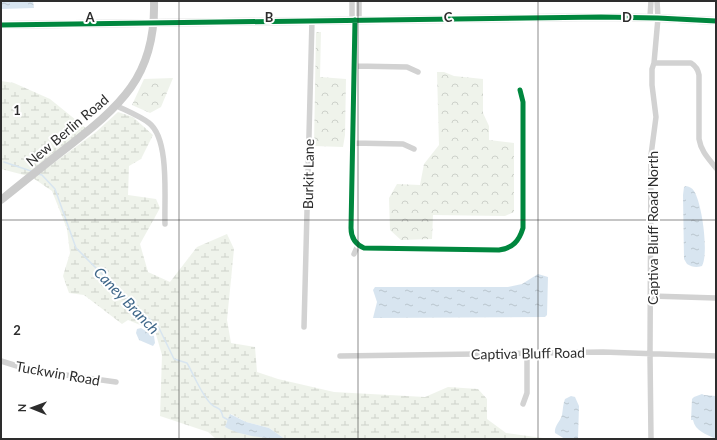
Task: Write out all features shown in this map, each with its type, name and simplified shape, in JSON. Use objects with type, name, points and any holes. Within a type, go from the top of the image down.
[{"type":"street","name":"New Berlin Road","points":[[1,200],[101,121],[117,106],[131,88],[143,66],[150,46],[154,23],[154,1]]},
{"type":"street","points":[[352,1],[356,20]]},
{"type":"street","points":[[359,1],[356,20],[350,228],[351,234],[358,245],[370,248],[499,250],[512,247],[521,236],[523,228],[523,102],[520,90]]},
{"type":"street","points":[[651,1],[654,18]]},
{"type":"street","points":[[654,18],[657,1]]},
{"type":"street","points":[[1,25],[557,17],[654,18],[716,21]]},
{"type":"street","name":"Captiva Bluff Road North","points":[[651,439],[651,155],[656,117],[652,85],[652,69],[654,62],[654,18]]},
{"type":"street","name":"Burkit Lane","points":[[304,327],[312,20]]},
{"type":"street","points":[[654,62],[691,64],[698,69],[700,146],[702,152],[716,168]]},
{"type":"street","points":[[355,66],[407,67],[418,72]]},
{"type":"street","points":[[117,106],[150,124],[162,142],[164,155],[165,224]]},
{"type":"street","points":[[353,143],[403,144],[414,149]]},
{"type":"street","points":[[354,254],[358,245]]},
{"type":"street","points":[[651,296],[716,298]]},
{"type":"street","name":"Captiva Bluff Road","points":[[340,356],[603,352],[716,356]]},
{"type":"street","points":[[523,404],[527,393],[527,353]]},
{"type":"street","name":"Tuckwin Road","points":[[1,361],[30,370],[116,382]]},
{"type":"green space","points":[[316,32],[321,32],[320,77],[346,79],[345,135],[343,147],[314,146]]},
{"type":"green space","points":[[437,72],[444,72],[454,76],[483,79],[483,113],[489,126],[489,140],[514,143],[514,212],[505,216],[433,215],[432,239],[401,240],[390,230],[389,198],[397,184],[420,185],[424,164],[439,145]]},
{"type":"green space","points":[[173,78],[161,107],[150,113],[132,105],[144,79]]},
{"type":"green space","points":[[1,81],[14,83],[50,99],[87,129],[28,176],[1,169]]},
{"type":"green space","points":[[118,112],[133,117],[153,135],[141,159],[129,166],[128,195],[156,199],[160,208],[140,244],[148,272],[170,282],[197,247],[227,234],[234,249],[227,320],[231,343],[255,347],[257,372],[278,379],[334,392],[425,397],[448,387],[478,389],[487,399],[487,419],[506,433],[550,439],[285,439],[269,428],[246,422],[231,414],[225,427],[268,439],[216,439],[208,432],[160,416],[162,355],[155,331],[128,320],[122,324],[84,295],[69,293],[63,276],[70,253],[67,229],[52,191],[33,178],[96,132]]},
{"type":"water","points":[[1,1],[33,1],[34,8],[1,9]]},
{"type":"water","points":[[684,187],[690,187],[694,191],[697,197],[704,228],[704,260],[702,266],[698,267],[687,264],[684,259],[683,195]]},
{"type":"water","points":[[538,274],[548,277],[547,315],[545,317],[373,318],[377,302],[373,290],[375,287],[508,287],[522,284]]},
{"type":"water","points":[[141,328],[154,336],[155,343],[153,346],[139,340],[136,333],[137,329]]},
{"type":"water","points":[[702,394],[716,396],[716,439],[699,430],[694,424],[693,420],[691,420],[692,399]]},
{"type":"water","points":[[571,396],[575,397],[579,406],[578,439],[565,439],[555,433],[555,428],[562,415],[565,399]]},
{"type":"water","points":[[230,414],[246,422],[269,428],[285,439],[254,436],[231,430],[225,427]]},
{"type":"waterway","name":"Caney Branch","points":[[4,162],[31,171]]},
{"type":"waterway","name":"Caney Branch","points":[[38,174],[42,175],[55,189],[76,248],[159,328],[174,359],[187,363],[207,400],[219,409],[223,417],[230,421]]},
{"type":"cycle path","points":[[1,25],[601,17],[716,21]]},
{"type":"cycle path","points":[[355,20],[351,228],[354,240],[358,245],[364,248],[499,250],[508,248],[515,243],[520,237],[523,228],[523,102],[520,90]]}]
